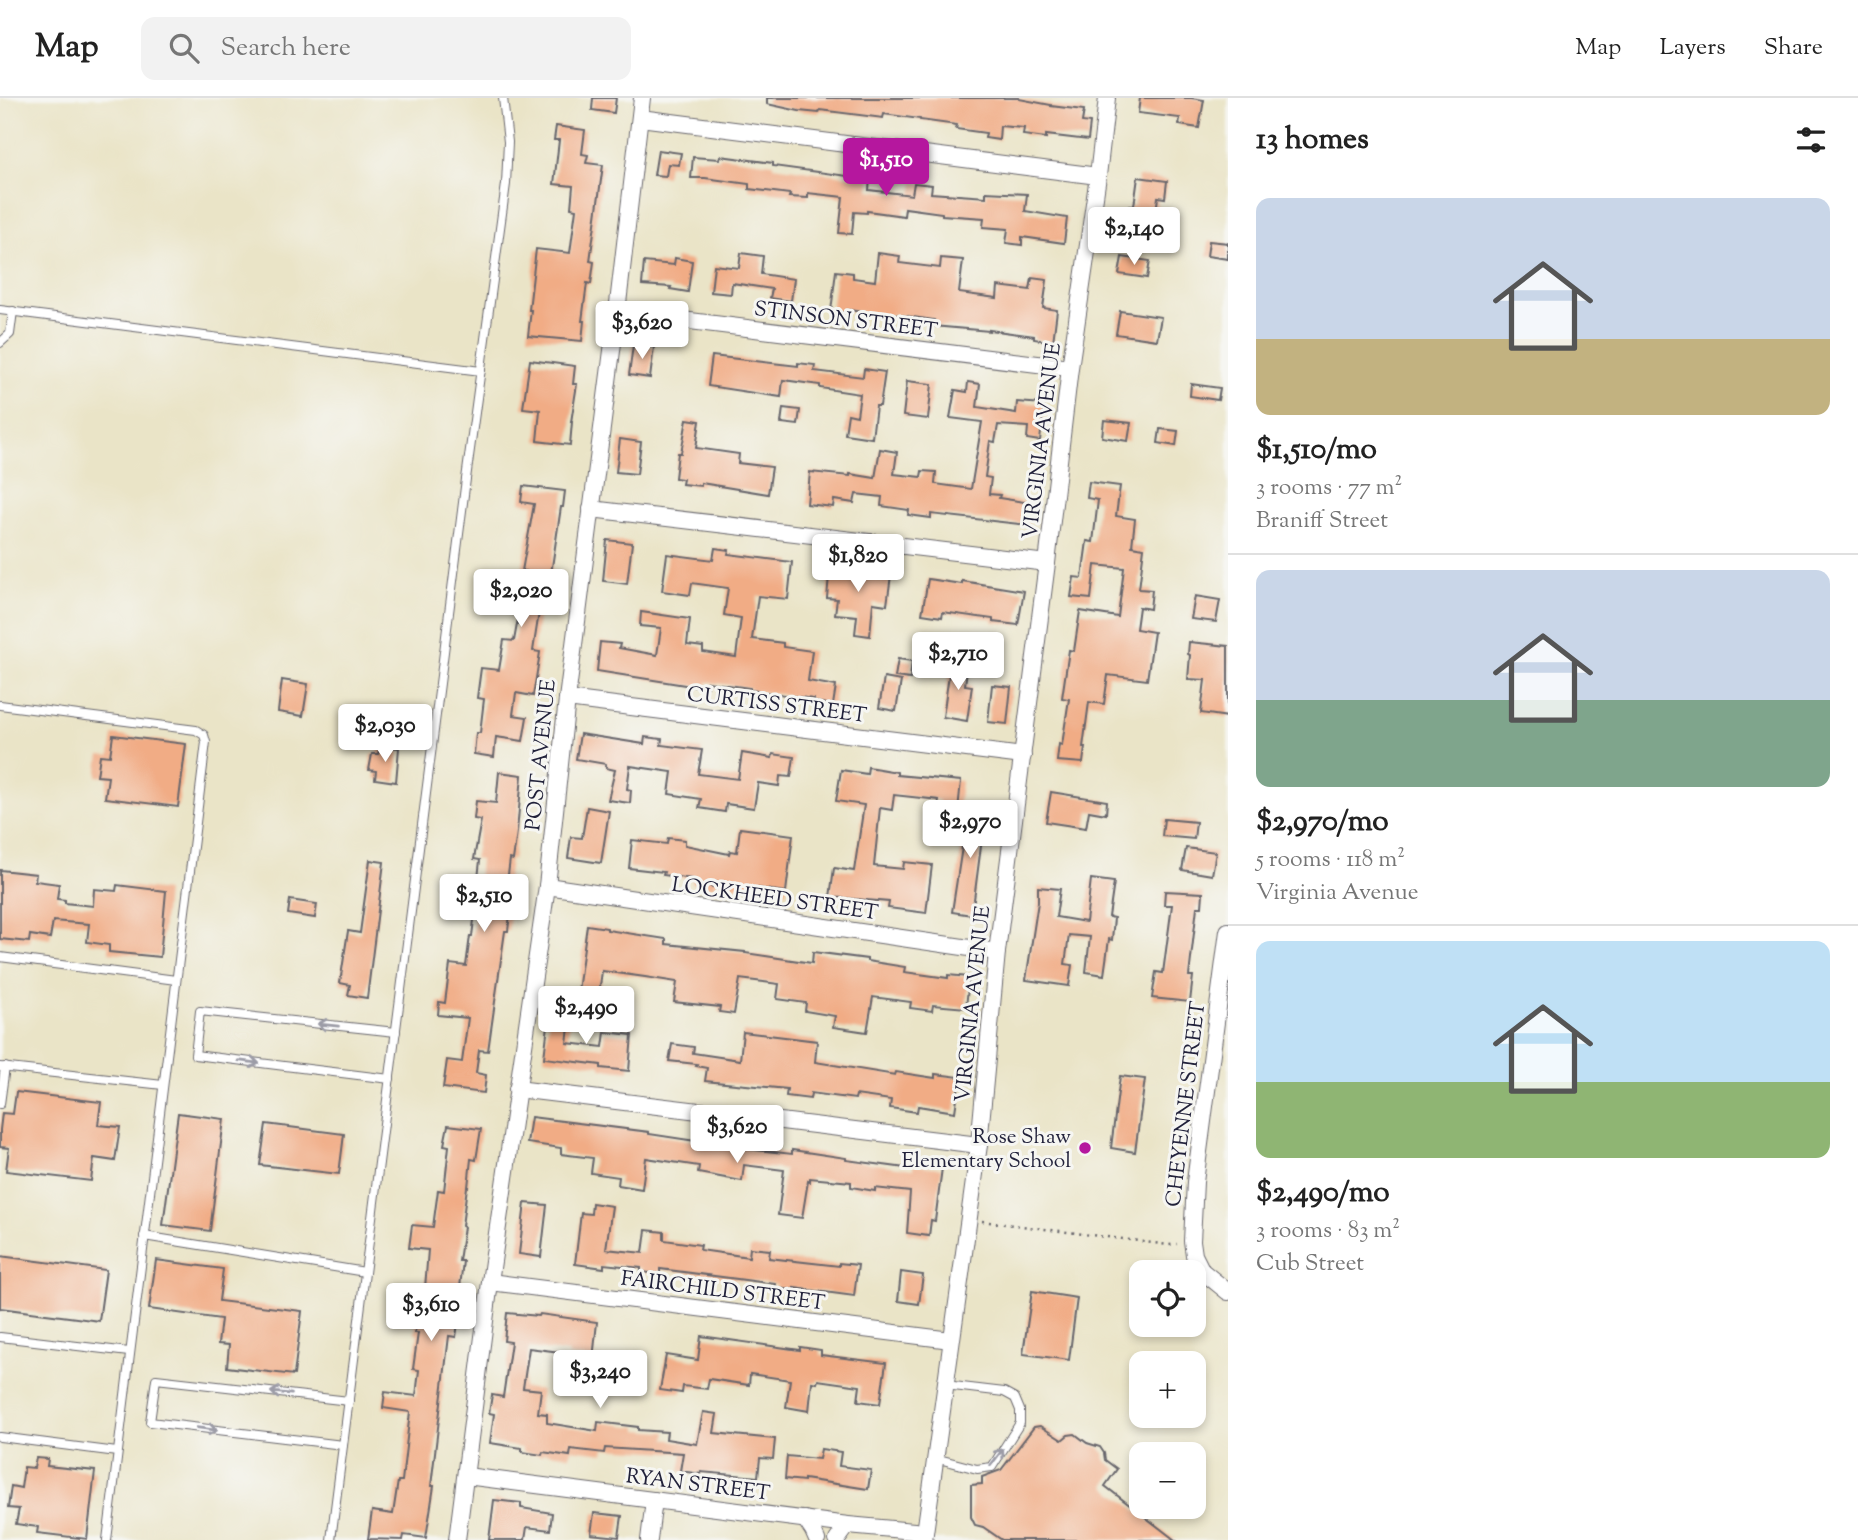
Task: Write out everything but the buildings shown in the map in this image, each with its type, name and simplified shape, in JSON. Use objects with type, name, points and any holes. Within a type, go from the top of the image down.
[{"type":"street","name":"POST AVENUE","points":[[457,1540],[490,1282],[547,886],[567,699],[642,98]]},
{"type":"street","name":"VIRGINIA AVENUE","points":[[924,1536],[979,1146],[997,952],[1070,369],[1108,98]]},
{"type":"street","points":[[640,118],[1098,176]]},
{"type":"street","name":"STINSON STREET","points":[[617,312],[1070,369]]},
{"type":"street","points":[[591,509],[1047,563]]},
{"type":"street","name":"CURTISS STREET","points":[[567,699],[1023,756]]},
{"type":"street","name":"LOCKHEED STREET","points":[[547,886],[997,952]]},
{"type":"street","name":"CHEYENNE STREET","points":[[1192,1241],[1195,1182],[1228,931]]},
{"type":"street","points":[[517,1089],[979,1146]]},
{"type":"street","points":[[1192,1241],[1194,1255],[1202,1271],[1228,1292]]},
{"type":"street","name":"FAIRCHILD STREET","points":[[490,1282],[951,1340]]},
{"type":"street","name":"RYAN STREET","points":[[466,1476],[924,1536]]},
{"type":"street","points":[[649,1540],[654,1500]]},
{"type":"street","points":[[805,1519],[817,1540]]},
{"type":"street","points":[[837,1540],[848,1525]]},
{"type":"lane","points":[[331,1540],[506,184],[508,142],[503,98]]},
{"type":"lane","points":[[0,310],[481,370]]},
{"type":"lane","points":[[0,343],[10,334],[13,311]]},
{"type":"lane","points":[[0,705],[196,730],[204,735],[206,742],[107,1540]]},
{"type":"lane","points":[[0,957],[176,980]]},
{"type":"lane","points":[[390,1079],[195,1055],[200,1011],[396,1032]]},
{"type":"lane","points":[[0,1104],[2,1067],[163,1085]]},
{"type":"lane","points":[[144,1236],[365,1272]]},
{"type":"lane","points":[[0,1336],[129,1352]]},
{"type":"lane","points":[[343,1445],[150,1422],[156,1379],[349,1401]]},
{"type":"lane","points":[[935,1458],[977,1469],[992,1467],[1020,1423],[1020,1410],[1015,1398],[1004,1391],[945,1385]]},
{"type":"lane","points":[[0,1437],[117,1452]]},
{"type":"path","points":[[968,1219],[1169,1245],[1192,1241]]},
{"type":"place","name":"Rose Shaw Elementary School","points":[[1085,1148]]}]
